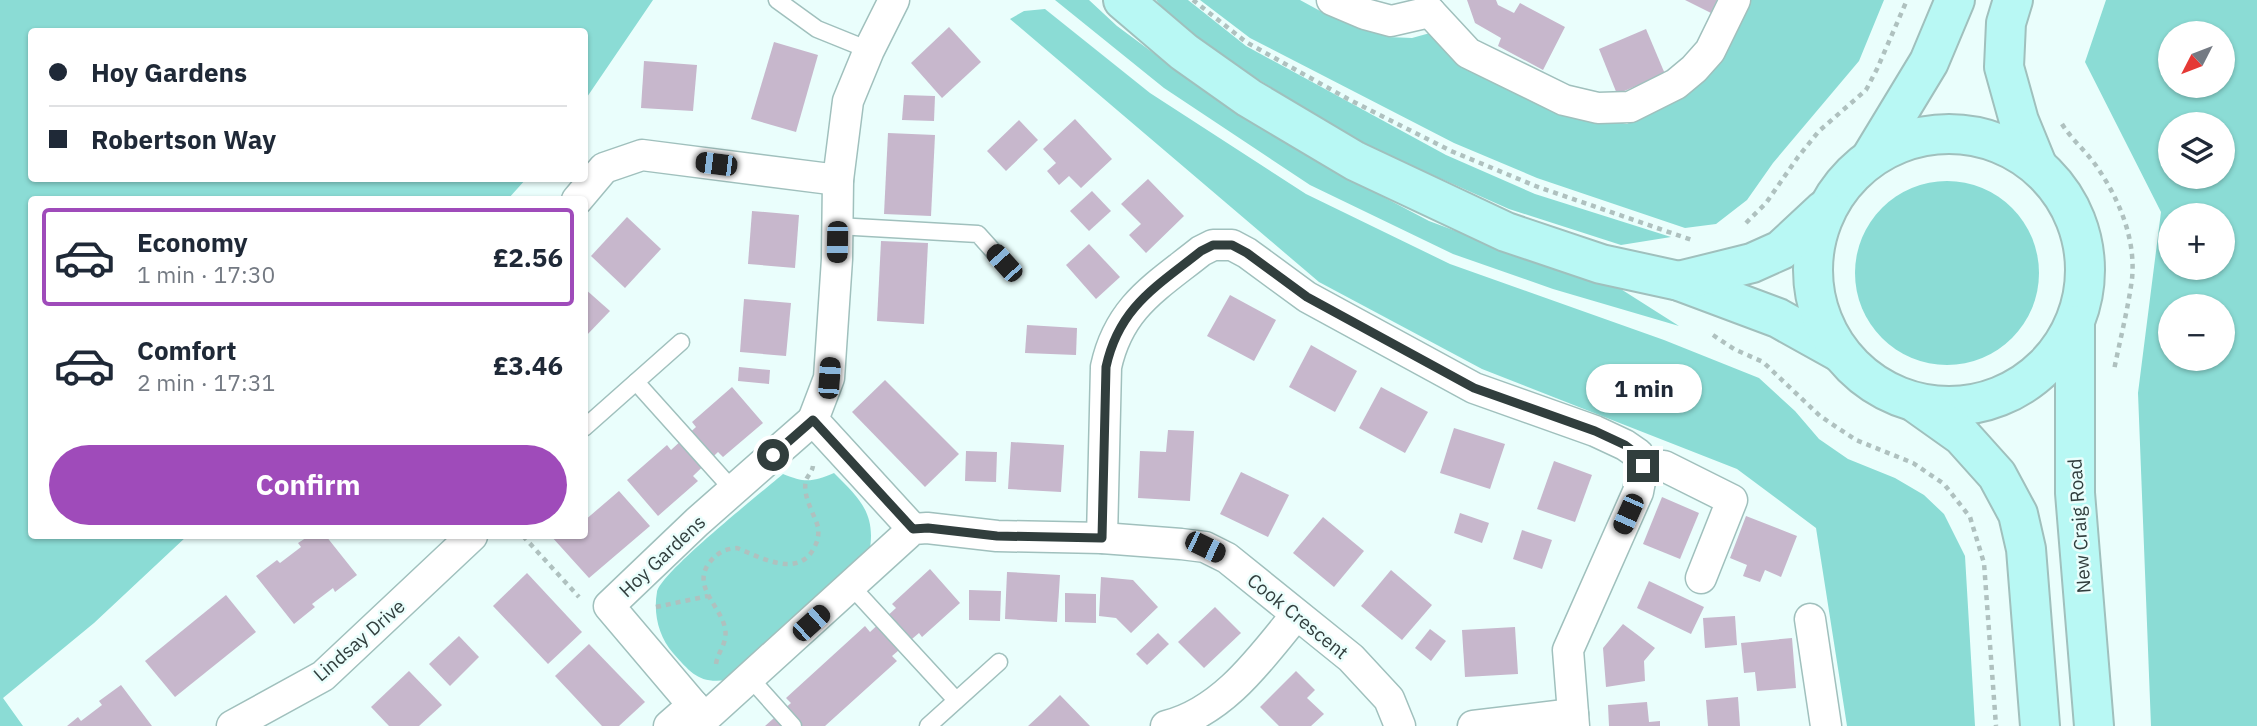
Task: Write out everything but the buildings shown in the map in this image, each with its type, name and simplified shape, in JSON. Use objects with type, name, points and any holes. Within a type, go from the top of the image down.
[{"type":"street","name":"Hoy Gardens","points":[[706,705],[608,606],[813,420],[829,378],[838,180],[848,101],[894,0]]},
{"type":"street","points":[[1123,0],[1184,52],[1249,98],[1355,161],[1506,232],[1601,264],[1679,281],[1779,318],[1839,352]]},
{"type":"street","points":[[1332,0],[1365,14],[1391,21],[1434,6],[1468,53],[1563,100],[1598,108],[1630,107],[1676,84],[1710,51],[1735,0]]},
{"type":"street","points":[[1872,156],[1928,62],[1955,0]]},
{"type":"street","points":[[2013,0],[2006,23],[2004,67],[2019,121],[2037,165]]},
{"type":"street","points":[[1679,281],[1752,263],[1781,250],[1826,208],[1845,179],[1872,156],[1912,138],[1956,133],[1999,142],[2037,165],[2066,198],[2082,238],[2086,282],[2075,325],[2055,358],[2026,384],[1992,401],[1955,407],[1916,403],[1886,393],[1861,375],[1839,352],[1821,319],[1812,282],[1814,244],[1826,208]]},
{"type":"street","points":[[580,196],[604,168],[642,155],[838,180]]},
{"type":"street","points":[[1102,538],[1106,367],[1111,346],[1134,306],[1201,251],[1213,245],[1232,245],[1307,297],[1474,388],[1595,431],[1625,445],[1637,454],[1643,466],[1638,492],[1568,650],[1574,720],[1473,726]]},
{"type":"street","name":"New Craig Road","points":[[2075,325],[2075,492],[2094,726]]},
{"type":"street","points":[[1916,403],[1962,436],[1997,475],[2018,514],[2026,549],[2040,726]]},
{"type":"street","points":[[669,726],[750,678],[913,529],[813,420]]},
{"type":"street","points":[[1643,466],[1664,466],[1732,500],[1700,578]]},
{"type":"street","name":"Cook Crescent","points":[[913,529],[928,528],[997,536],[1102,538],[1205,547],[1227,558],[1351,658],[1388,699],[1400,726]]},
{"type":"street","name":"Lindsay Drive","points":[[232,726],[323,676],[468,539]]},
{"type":"street","points":[[1167,726],[1184,722],[1216,703],[1258,661],[1296,615]]},
{"type":"street","points":[[1811,619],[1826,726]]},
{"type":"lane","points":[[777,0],[817,29],[869,50]]},
{"type":"lane","points":[[838,226],[978,234],[1004,263]]},
{"type":"lane","points":[[588,424],[681,342]]},
{"type":"lane","points":[[636,382],[733,490]]},
{"type":"lane","points":[[852,586],[956,700]]},
{"type":"lane","points":[[928,726],[999,662]]},
{"type":"lane","points":[[750,678],[793,726]]},
{"type":"path","points":[[1193,0],[1246,42],[1348,99],[1451,151],[1538,187],[1696,241]]},
{"type":"path","points":[[1738,228],[1748,222],[1766,203],[1819,131],[1866,90],[1907,0]]},
{"type":"path","points":[[1734,349],[1763,362],[1820,416],[1856,440],[1913,463],[1944,484],[1970,517],[1984,563],[1996,726]]},
{"type":"path","points":[[706,705],[716,661],[725,642],[725,627],[706,591],[703,579],[707,567],[718,553],[728,549],[737,548],[789,565],[802,561],[811,553],[819,531],[807,500],[806,481],[813,470],[813,420]]},
{"type":"path","points":[[526,539],[580,599],[608,606]]},
{"type":"shaded area","points":[[0,0],[653,0],[588,96],[588,28],[28,28],[28,182],[523,182],[511,196],[28,196],[28,539],[184,539],[94,623],[3,698],[23,726],[0,726]]},
{"type":"shaded area","points":[[1055,0],[1089,0],[1117,26],[1214,98],[1317,162],[1429,221],[1616,286],[1679,326],[1553,289],[1453,254],[1310,185],[1164,88]]},
{"type":"shaded area","points":[[1156,0],[1188,0],[1246,46],[1446,155],[1535,194],[1671,237],[1621,245],[1509,209],[1354,140],[1225,58],[1168,14]]},
{"type":"shaded area","points":[[1200,0],[1300,0],[1322,12],[1388,37],[1412,38],[1430,33],[1553,108],[1627,124],[1685,93],[1726,48],[1751,0],[1884,0],[1859,61],[1773,163],[1747,200],[1716,224],[1685,228],[1537,178],[1454,143],[1250,38]]},
{"type":"shaded area","points":[[2106,0],[2257,0],[2257,726],[2151,726],[2138,393],[2158,236],[2158,280],[2235,280],[2235,203],[2158,203],[2158,206],[2085,62]]},
{"type":"shaded area","points":[[1045,9],[1150,93],[1306,194],[1450,264],[1664,340],[1759,378],[1795,411],[1819,439],[1848,459],[1895,478],[1924,495],[1944,514],[1965,556],[1975,726],[1847,726],[1816,528],[1737,469],[1482,369],[1319,282],[1010,19],[1024,11]]},
{"type":"shaded area","points":[[1947,181],[1965,182],[1982,188],[1998,196],[2012,208],[2024,222],[2032,238],[2038,255],[2038,291],[2032,308],[2024,324],[2012,338],[1998,350],[1982,358],[1965,364],[1947,365],[1929,364],[1912,358],[1896,350],[1882,338],[1870,324],[1862,308],[1856,291],[1855,273],[1856,255],[1862,238],[1870,222],[1882,208],[1896,196],[1912,188],[1929,182]]},
{"type":"shaded area","points":[[834,473],[864,508],[871,528],[869,554],[727,680],[709,680],[696,676],[668,647],[661,632],[656,600],[663,582],[693,551],[783,474],[808,480]]},
{"type":"route","points":[[773,455],[813,420],[913,529],[928,528],[997,536],[1102,538],[1106,367],[1111,346],[1134,306],[1201,251],[1213,245],[1232,245],[1307,297],[1474,388],[1595,431],[1625,445],[1637,454],[1643,466]]}]
